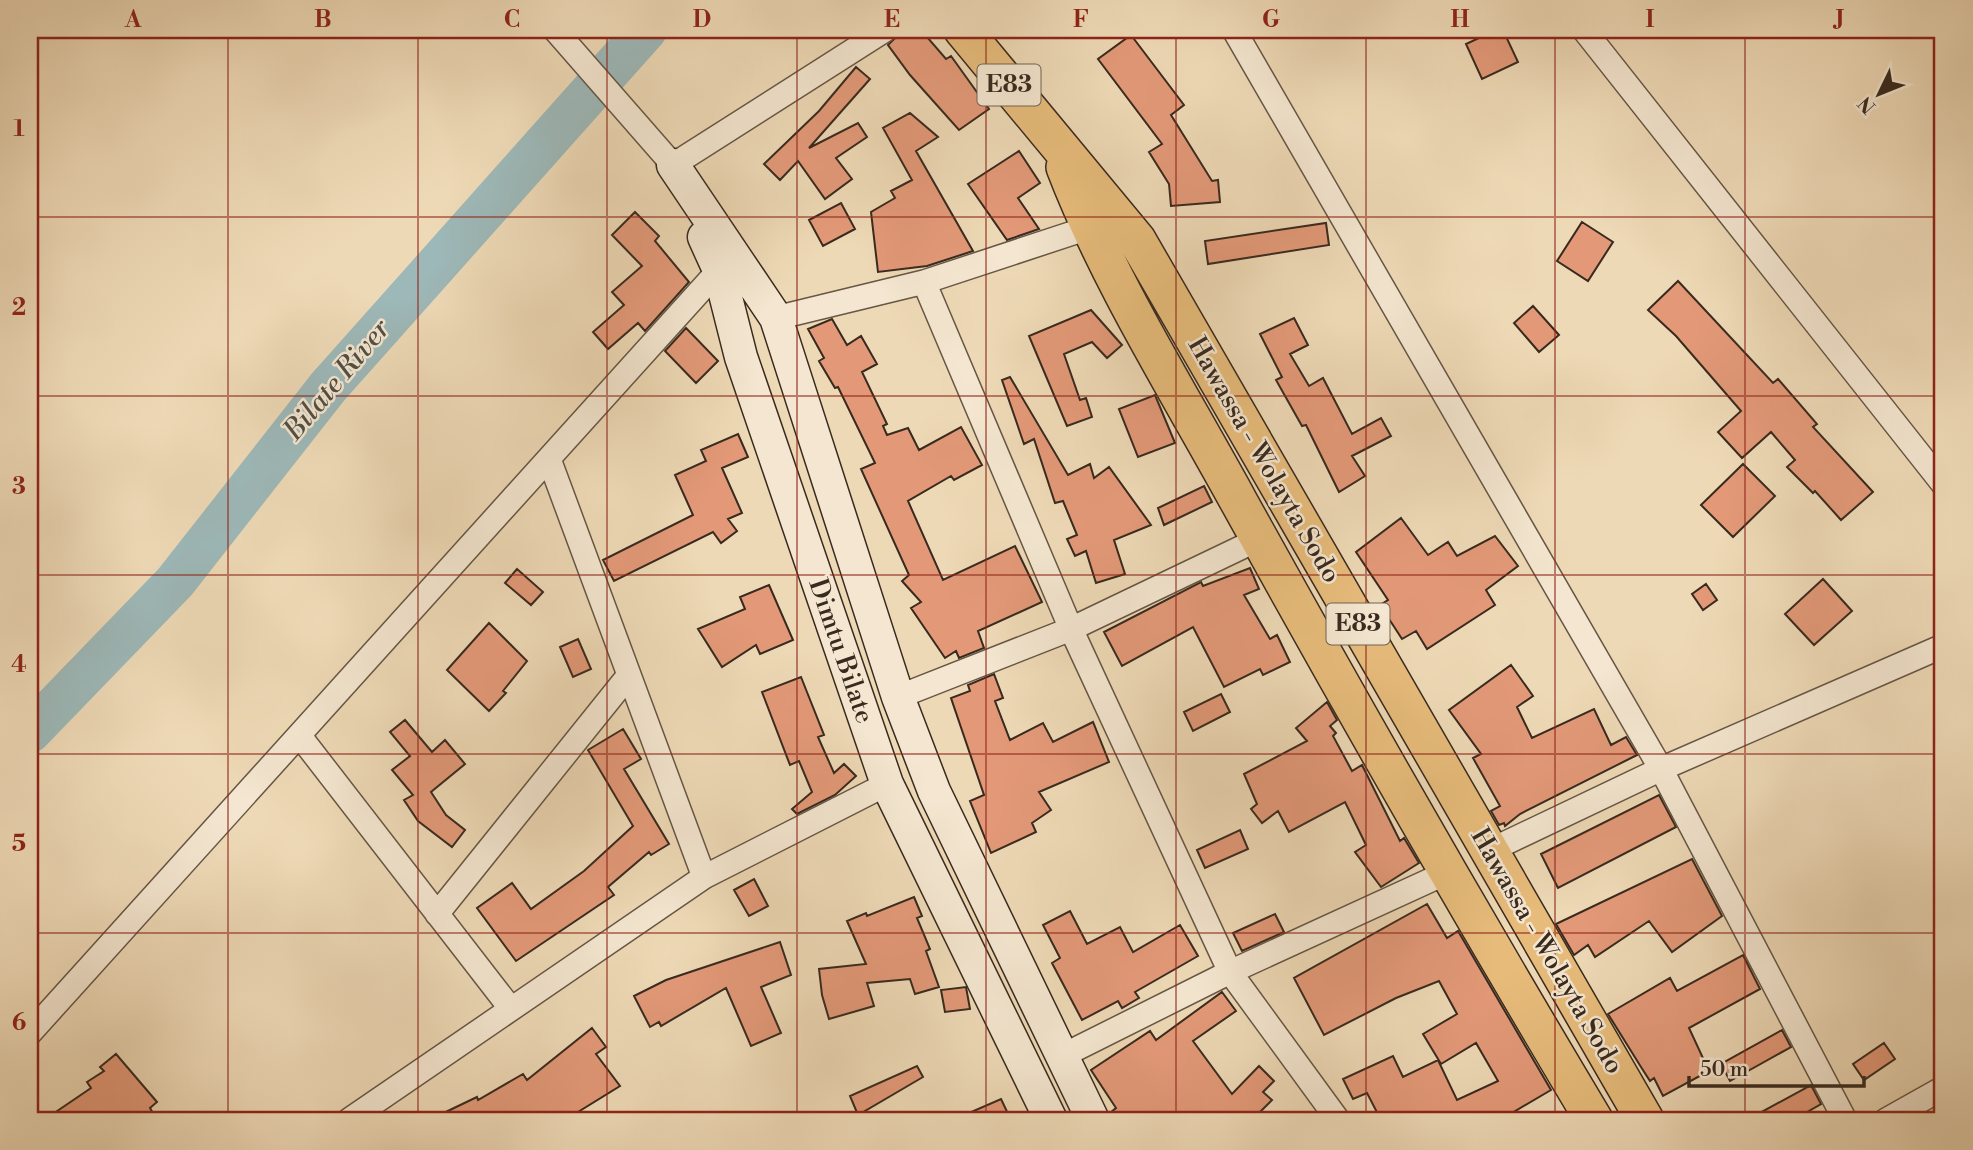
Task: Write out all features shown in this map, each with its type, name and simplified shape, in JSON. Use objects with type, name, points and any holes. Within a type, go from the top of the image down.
[{"type":"main road","name":"Hawassa - Wolayta Sodo","points":[[963,30],[1137,240],[1644,1120]]},
{"type":"main road","name":"Hawassa - Wolayta Sodo","points":[[1054,140],[1088,228],[1446,873],[1594,1120]]},
{"type":"main road","name":"Dimtu Bilate","points":[[673,165],[719,270],[741,358],[887,784],[1051,1120]]},
{"type":"main road","points":[[673,165],[776,318],[898,697],[934,791],[1093,1120]]},
{"type":"main road","points":[[1259,538],[1298,519]]},
{"type":"main road","points":[[1446,873],[1489,851]]},
{"type":"street","points":[[555,30],[673,165],[885,30]]},
{"type":"street","points":[[1234,30],[1661,769],[1845,1120]]},
{"type":"street","points":[[1584,30],[1943,484]]},
{"type":"street","points":[[776,318],[924,282],[1088,228]]},
{"type":"street","points":[[30,1033],[719,270]]},
{"type":"street","points":[[924,282],[1072,629],[1230,972],[1338,1120]]},
{"type":"street","points":[[549,459],[704,877]]},
{"type":"street","points":[[898,697],[1072,629],[1259,538]]},
{"type":"street","points":[[1489,851],[1661,769],[1943,646]]},
{"type":"street","points":[[437,914],[629,675]]},
{"type":"street","points":[[299,735],[510,1009]]},
{"type":"street","points":[[349,1120],[704,877],[887,784]]},
{"type":"street","points":[[1062,1056],[1230,972],[1446,873]]},
{"type":"street","points":[[1886,1120],[1943,1088]]},
{"type":"building","points":[[903,30],[921,30],[946,59],[951,56],[989,109],[959,130],[910,75],[888,45]]},
{"type":"building","points":[[1496,30],[1503,30],[1518,62],[1482,79],[1466,44]]},
{"type":"building","points":[[1131,35],[1184,105],[1171,115],[1212,181],[1218,180],[1220,202],[1171,206],[1169,184],[1149,152],[1162,144],[1098,59]]},
{"type":"building","points":[[856,67],[870,79],[809,148],[858,123],[867,137],[836,158],[852,179],[825,199],[798,161],[780,180],[764,164],[819,111]]},
{"type":"building","points":[[910,113],[938,137],[916,151],[973,251],[927,266],[878,272],[871,212],[895,198],[891,191],[912,180],[883,128]]},
{"type":"building","points":[[1019,151],[1040,183],[1018,198],[1039,229],[1007,240],[968,184]]},
{"type":"building","points":[[841,203],[855,229],[823,246],[809,220]]},
{"type":"building","points":[[635,212],[659,236],[655,241],[689,282],[645,331],[638,323],[608,349],[593,332],[624,305],[612,292],[642,266],[612,235]]},
{"type":"building","points":[[1582,222],[1613,242],[1588,281],[1557,261]]},
{"type":"building","points":[[1326,223],[1329,245],[1208,264],[1205,241]]},
{"type":"building","points":[[1678,281],[1773,383],[1778,379],[1817,424],[1813,427],[1873,492],[1841,520],[1815,491],[1813,493],[1787,467],[1795,460],[1771,432],[1742,458],[1718,432],[1741,411],[1676,336],[1648,310]]},
{"type":"building","points":[[1533,306],[1559,335],[1539,352],[1514,323]]},
{"type":"building","points":[[1091,310],[1122,345],[1107,358],[1092,342],[1064,354],[1080,400],[1086,398],[1092,417],[1067,426],[1029,336]]},
{"type":"building","points":[[1294,318],[1308,345],[1290,354],[1309,386],[1323,378],[1352,434],[1381,418],[1391,436],[1352,456],[1365,476],[1339,492],[1306,425],[1302,426],[1276,380],[1282,377],[1260,334]]},
{"type":"building","points":[[832,319],[847,345],[861,336],[877,364],[862,372],[887,424],[883,426],[887,435],[908,428],[919,450],[961,427],[982,465],[954,480],[951,476],[908,501],[943,580],[1015,546],[1042,602],[978,631],[984,648],[959,658],[956,651],[945,658],[911,608],[921,602],[902,581],[909,575],[861,469],[875,463],[838,387],[835,388],[819,361],[824,358],[808,329]]},
{"type":"building","points":[[686,328],[718,361],[696,383],[665,351]]},
{"type":"building","points":[[1010,377],[1068,475],[1090,464],[1094,478],[1109,467],[1151,525],[1114,540],[1125,574],[1096,583],[1086,551],[1075,556],[1067,539],[1077,535],[1063,501],[1055,503],[1034,439],[1024,444],[1002,380]]},
{"type":"building","points":[[1155,395],[1175,443],[1138,457],[1119,409]]},
{"type":"building","points":[[738,434],[748,457],[722,468],[742,513],[728,519],[737,531],[721,543],[713,532],[614,581],[603,560],[693,515],[675,475],[706,461],[701,450]]},
{"type":"building","points":[[1743,464],[1775,496],[1733,537],[1701,505]]},
{"type":"building","points":[[1204,486],[1212,502],[1164,525],[1158,508]]},
{"type":"building","points":[[1401,518],[1428,555],[1448,542],[1457,556],[1495,536],[1518,566],[1486,590],[1495,605],[1427,649],[1416,631],[1402,639],[1380,605],[1388,600],[1356,552]]},
{"type":"building","points":[[1250,568],[1259,589],[1244,595],[1270,639],[1277,635],[1290,662],[1263,675],[1260,669],[1224,687],[1193,627],[1122,666],[1104,632],[1201,582],[1203,586]]},
{"type":"building","points":[[517,569],[543,592],[531,605],[505,583]]},
{"type":"building","points":[[1823,579],[1852,611],[1814,645],[1785,614]]},
{"type":"building","points":[[1706,584],[1717,600],[1703,610],[1692,594]]},
{"type":"building","points":[[769,585],[793,640],[760,654],[756,645],[722,667],[698,629],[745,609],[740,597]]},
{"type":"building","points":[[489,623],[527,661],[503,691],[506,693],[489,711],[447,670]]},
{"type":"building","points":[[578,639],[591,669],[573,677],[560,647]]},
{"type":"building","points":[[1511,665],[1533,696],[1517,707],[1532,738],[1594,709],[1611,745],[1626,737],[1637,755],[1520,814],[1505,826],[1504,823],[1499,825],[1491,811],[1500,806],[1473,758],[1481,754],[1449,710]]},
{"type":"building","points":[[994,674],[1003,698],[995,701],[1010,740],[1043,723],[1053,742],[1093,722],[1109,762],[1039,792],[1051,810],[1032,823],[1036,832],[991,853],[970,801],[984,795],[951,698],[970,691],[968,685]]},
{"type":"building","points":[[801,677],[824,735],[818,737],[834,773],[844,764],[856,776],[835,795],[797,814],[792,809],[812,792],[799,761],[790,765],[762,692]]},
{"type":"building","points":[[1221,694],[1230,712],[1193,731],[1184,712]]},
{"type":"building","points":[[1327,702],[1337,720],[1330,726],[1336,733],[1333,736],[1352,771],[1362,765],[1400,841],[1404,838],[1419,863],[1381,887],[1355,852],[1366,845],[1345,802],[1289,832],[1278,811],[1262,823],[1251,809],[1257,804],[1244,774],[1307,741],[1296,728]]},
{"type":"building","points":[[405,720],[432,752],[445,740],[465,764],[431,792],[446,815],[465,830],[452,847],[418,821],[404,800],[413,795],[392,770],[410,756],[390,732]]},
{"type":"building","points":[[623,729],[641,759],[624,769],[669,844],[651,855],[649,852],[608,887],[614,895],[516,961],[477,908],[512,883],[531,909],[584,871],[633,826],[588,750]]},
{"type":"building","points":[[1659,795],[1676,827],[1558,888],[1541,854]]},
{"type":"building","points":[[1240,830],[1248,849],[1205,868],[1197,850]]},
{"type":"building","points":[[1692,859],[1722,916],[1672,952],[1649,921],[1595,957],[1588,945],[1574,955],[1556,924]]},
{"type":"building","points":[[754,879],[768,906],[749,916],[734,890]]},
{"type":"building","points":[[914,897],[922,916],[917,918],[930,949],[926,951],[939,987],[915,994],[910,979],[867,983],[874,1006],[829,1019],[822,995],[819,969],[866,964],[847,921]]},
{"type":"building","points":[[1427,904],[1447,938],[1458,931],[1551,1090],[1500,1120],[1381,1120],[1367,1093],[1353,1099],[1343,1079],[1393,1056],[1403,1077],[1438,1060],[1457,1100],[1498,1081],[1476,1043],[1441,1064],[1423,1034],[1457,1014],[1439,981],[1396,998],[1324,1035],[1294,978]]},
{"type":"building","points":[[1070,911],[1087,944],[1120,927],[1133,952],[1180,925],[1198,956],[1135,992],[1139,998],[1122,1008],[1118,1001],[1082,1020],[1052,963],[1060,958],[1043,925]]},
{"type":"building","points":[[1275,914],[1284,932],[1242,951],[1233,933]]},
{"type":"building","points":[[780,942],[791,975],[761,987],[781,1033],[751,1046],[726,988],[661,1026],[659,1022],[650,1027],[634,996],[666,980]]},
{"type":"building","points":[[1743,955],[1760,989],[1689,1028],[1709,1071],[1663,1096],[1654,1078],[1650,1081],[1608,1014],[1670,978],[1677,991]]},
{"type":"building","points":[[966,987],[970,1009],[945,1012],[941,990]]},
{"type":"building","points":[[1222,992],[1236,1011],[1193,1041],[1232,1094],[1259,1066],[1274,1081],[1263,1092],[1272,1100],[1252,1120],[1111,1120],[1110,1113],[1116,1108],[1091,1070],[1150,1031],[1156,1040]]},
{"type":"building","points":[[592,1028],[606,1047],[596,1054],[620,1086],[565,1120],[429,1120],[477,1097],[478,1100],[523,1074],[527,1080]]},
{"type":"building","points":[[1782,1030],[1791,1047],[1730,1081],[1721,1064]]},
{"type":"building","points":[[1884,1043],[1895,1059],[1864,1080],[1853,1064]]},
{"type":"building","points":[[116,1054],[157,1102],[150,1108],[157,1120],[44,1120],[91,1088],[87,1082],[104,1071],[100,1067]]},
{"type":"building","points":[[917,1066],[923,1077],[858,1115],[850,1096]]},
{"type":"building","points":[[1811,1085],[1821,1104],[1793,1120],[1747,1120]]},
{"type":"building","points":[[1001,1099],[1011,1120],[953,1120]]},
{"type":"waterway","name":"Bilate River","points":[[30,732],[175,582],[328,387],[646,30]]}]
